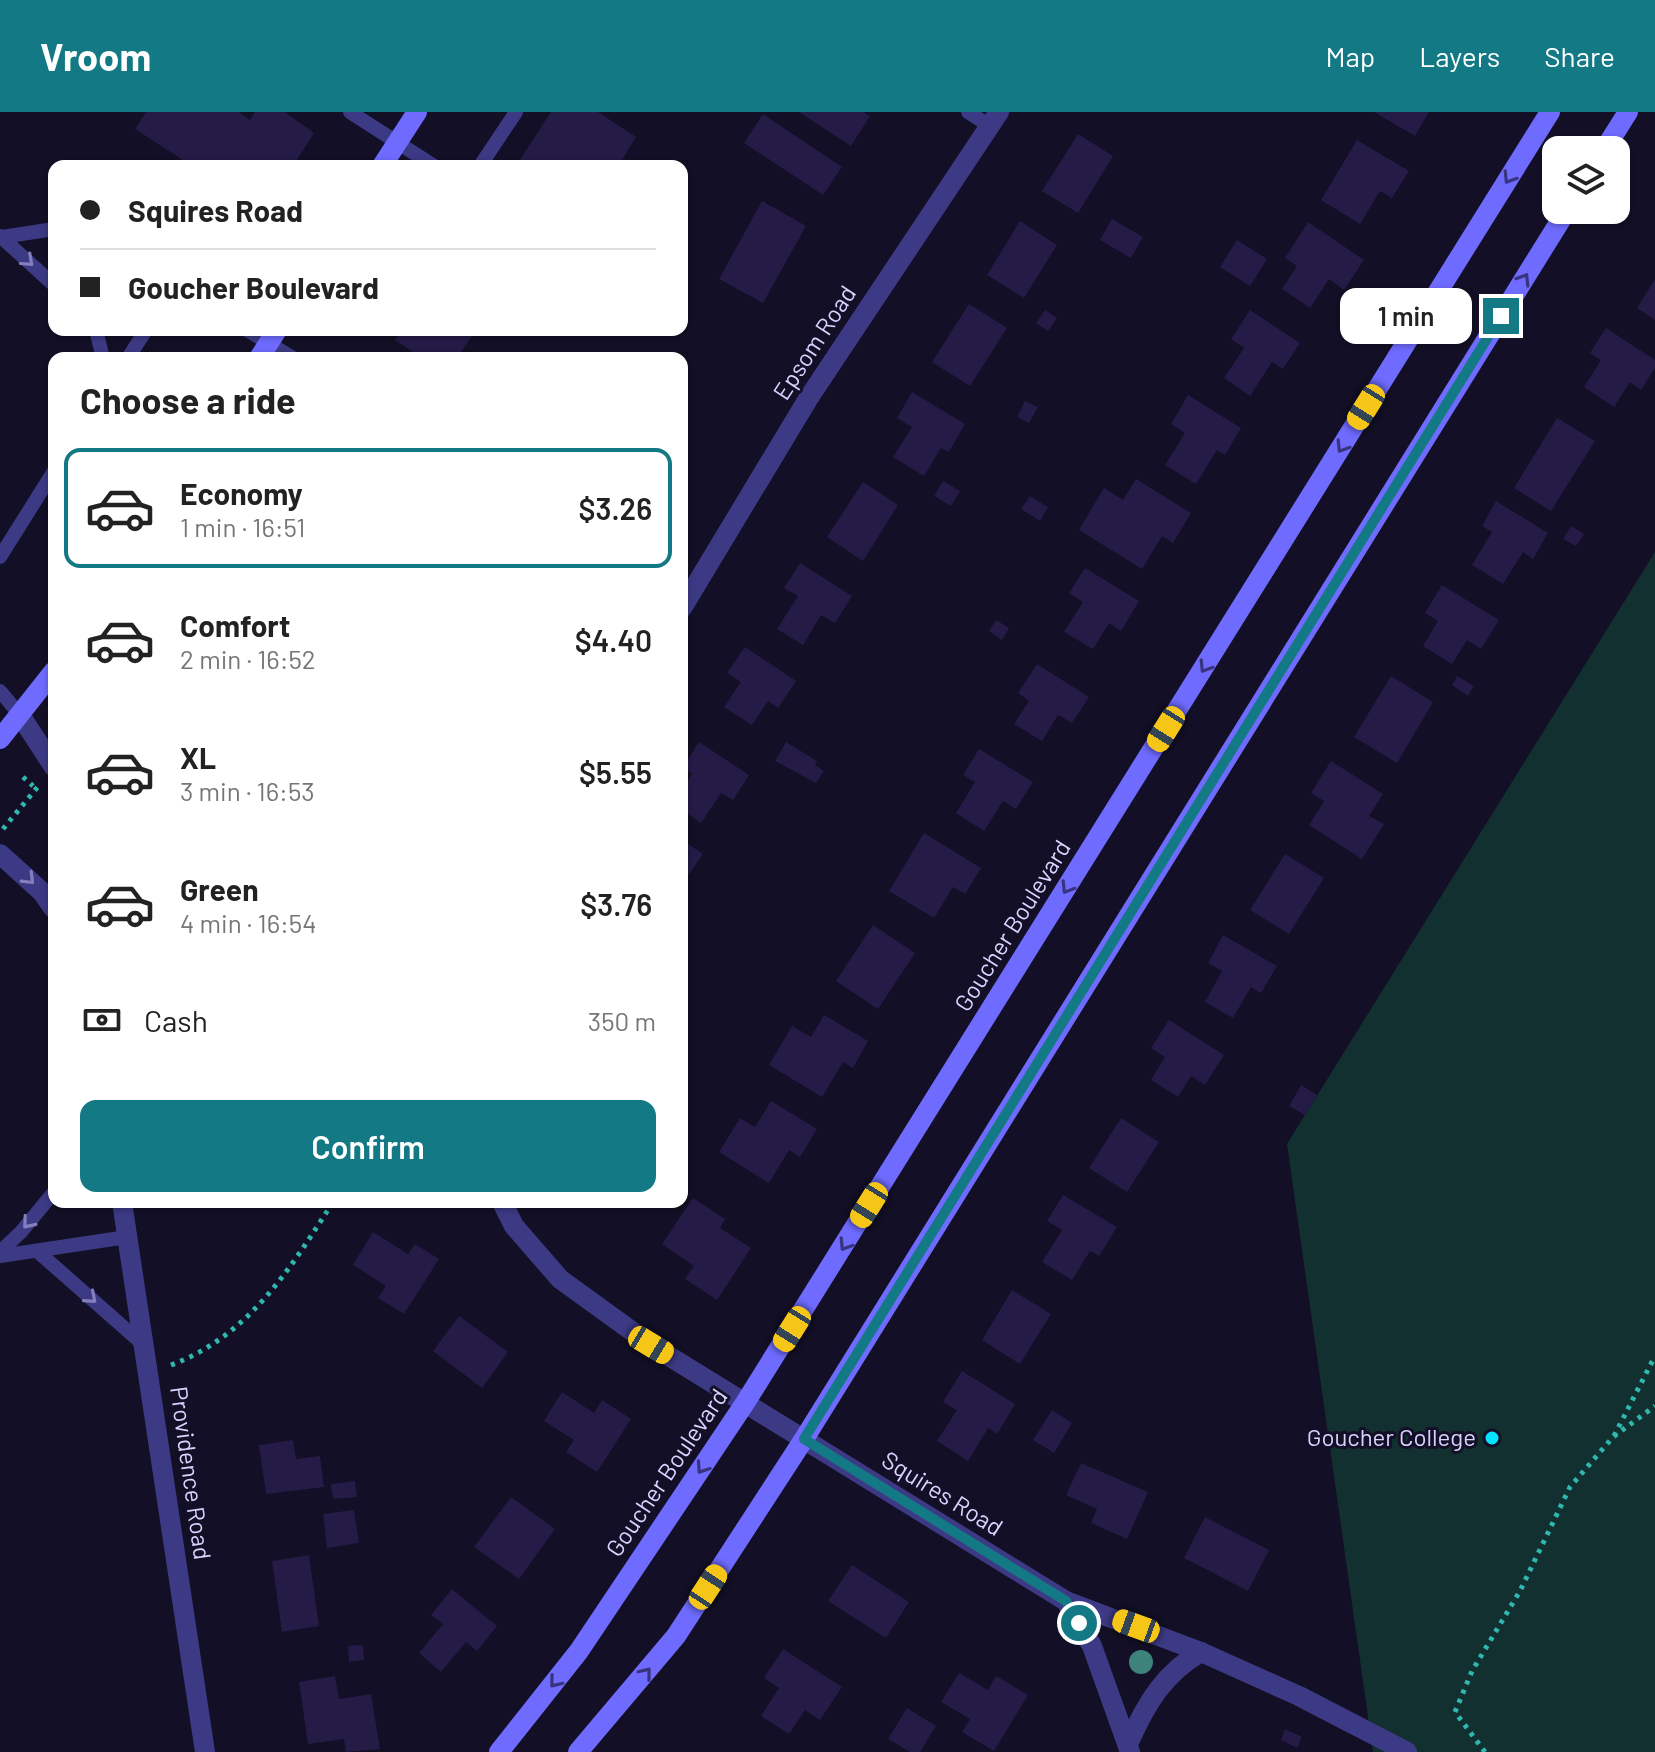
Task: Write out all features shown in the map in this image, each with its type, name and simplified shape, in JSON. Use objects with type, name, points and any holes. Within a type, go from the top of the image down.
[{"type":"main road","points":[[386,160],[417,112]]},
{"type":"main road","name":"Goucher Boulevard","points":[[499,1752],[579,1651],[745,1403],[1550,112]]},
{"type":"main road","points":[[1613,136],[1628,112]]},
{"type":"main road","points":[[578,1752],[676,1636],[804,1439],[1558,224]]},
{"type":"main road","points":[[0,739],[48,679]]},
{"type":"street","name":"Epsom Road","points":[[688,598],[808,399],[994,119]]},
{"type":"street","points":[[20,715],[48,758]]},
{"type":"street","points":[[0,854],[48,900]]},
{"type":"street","name":"Providence Road","points":[[123,1208],[205,1752]]},
{"type":"street","name":"Squires Road","points":[[505,1208],[514,1226],[560,1279],[651,1345],[1066,1601],[1201,1652],[1299,1696],[1407,1752]]},
{"type":"street","points":[[1066,1601],[1092,1646],[1130,1747]]},
{"type":"street","points":[[1130,1747],[1143,1711],[1163,1680],[1182,1663],[1201,1652]]},
{"type":"lane","points":[[350,112],[424,160]]},
{"type":"lane","points":[[484,160],[516,112]]},
{"type":"lane","points":[[968,112],[994,119]]},
{"type":"lane","points":[[1,237],[48,230]]},
{"type":"lane","points":[[1,237],[48,280]]},
{"type":"lane","points":[[0,557],[48,481]]},
{"type":"lane","points":[[0,691],[20,715]]},
{"type":"lane","points":[[0,1254],[48,1199]]},
{"type":"lane","points":[[0,1254],[127,1237]]},
{"type":"lane","points":[[37,1251],[145,1346]]},
{"type":"path","points":[[0,833],[37,789]]},
{"type":"path","points":[[149,1374],[193,1357],[225,1338],[251,1315],[289,1269],[329,1208]]},
{"type":"path","points":[[1613,1437],[1655,1356]]},
{"type":"path","points":[[1485,1752],[1455,1712],[1472,1671],[1520,1591],[1570,1487],[1613,1437],[1655,1406]]},
{"type":"green space","name":"Goucher College","points":[[1655,552],[1655,1752],[1373,1752],[1287,1144]]},
{"type":"building","points":[[146,112],[239,112],[250,120],[255,112],[285,112],[314,133],[297,160],[183,160],[135,129]]},
{"type":"building","points":[[551,112],[598,112],[636,137],[622,160],[520,160]]},
{"type":"building","points":[[799,112],[863,112],[870,116],[851,146]]},
{"type":"building","points":[[1374,112],[1429,112],[1415,136]]},
{"type":"building","points":[[763,114],[842,167],[823,195],[744,143]]},
{"type":"building","points":[[1078,134],[1113,156],[1078,213],[1042,191]]},
{"type":"building","points":[[1357,140],[1409,171],[1392,198],[1380,191],[1360,224],[1321,200]]},
{"type":"building","points":[[762,201],[806,226],[763,303],[719,279]]},
{"type":"building","points":[[1112,219],[1143,237],[1131,258],[1100,240]]},
{"type":"building","points":[[1020,221],[1057,245],[1024,298],[987,275]]},
{"type":"building","points":[[1308,222],[1364,260],[1344,290],[1329,279],[1310,308],[1282,289],[1297,266],[1285,258]]},
{"type":"building","points":[[1237,240],[1267,259],[1250,286],[1220,267]]},
{"type":"building","points":[[1655,279],[1655,320],[1637,308]]},
{"type":"building","points":[[969,304],[1007,328],[970,386],[932,362]]},
{"type":"building","points":[[1045,310],[1057,318],[1048,331],[1036,323]]},
{"type":"building","points":[[1250,310],[1300,343],[1283,369],[1272,362],[1250,396],[1224,378],[1244,348],[1231,339]]},
{"type":"building","points":[[1606,328],[1655,360],[1655,368],[1641,390],[1630,382],[1614,407],[1584,387],[1601,360],[1590,353]]},
{"type":"building","points":[[398,336],[472,336],[461,352],[413,352],[395,340]]},
{"type":"building","points":[[912,392],[965,424],[949,452],[941,448],[924,476],[893,457],[912,427],[897,418]]},
{"type":"building","points":[[1188,395],[1241,428],[1225,455],[1217,450],[1196,484],[1165,465],[1185,433],[1171,424]]},
{"type":"building","points":[[1025,401],[1038,407],[1029,423],[1017,417]]},
{"type":"building","points":[[1557,418],[1595,441],[1551,511],[1514,488]]},
{"type":"building","points":[[1136,479],[1191,513],[1173,543],[1162,536],[1142,569],[1079,530],[1104,488],[1123,500]]},
{"type":"building","points":[[943,481],[960,491],[951,506],[934,496]]},
{"type":"building","points":[[863,482],[898,505],[863,561],[827,537]]},
{"type":"building","points":[[1030,496],[1048,507],[1040,521],[1021,509]]},
{"type":"building","points":[[1496,501],[1548,533],[1533,559],[1523,552],[1503,584],[1472,565],[1492,532],[1482,526]]},
{"type":"building","points":[[1571,526],[1584,534],[1576,546],[1563,539]]},
{"type":"building","points":[[800,563],[852,596],[835,623],[821,615],[803,645],[777,629],[798,596],[784,588]]},
{"type":"building","points":[[1085,568],[1139,601],[1121,631],[1109,623],[1093,649],[1064,632],[1083,602],[1069,593]]},
{"type":"building","points":[[1442,585],[1499,620],[1481,649],[1467,640],[1452,664],[1423,646],[1438,621],[1425,613]]},
{"type":"building","points":[[996,620],[1009,628],[1002,640],[989,631]]},
{"type":"building","points":[[745,647],[796,681],[778,708],[768,701],[752,725],[724,707],[741,682],[727,673]]},
{"type":"building","points":[[1037,664],[1089,697],[1072,723],[1058,715],[1042,741],[1014,724],[1029,701],[1018,693]]},
{"type":"building","points":[[1391,676],[1433,702],[1397,763],[1354,737]]},
{"type":"building","points":[[1457,676],[1474,686],[1468,696],[1452,685]]},
{"type":"building","points":[[699,742],[749,775],[733,800],[721,793],[701,823],[688,814],[688,780],[692,774],[688,771],[688,759]]},
{"type":"building","points":[[786,742],[817,761],[815,765],[824,771],[816,783],[775,761]]},
{"type":"building","points":[[979,749],[1033,782],[1016,809],[1003,801],[984,831],[956,813],[975,782],[963,775]]},
{"type":"building","points":[[1331,761],[1383,794],[1369,816],[1384,824],[1362,859],[1309,825],[1324,801],[1311,793]]},
{"type":"building","points":[[924,833],[981,868],[965,894],[953,887],[934,918],[889,891]]},
{"type":"building","points":[[688,844],[703,854],[688,875]]},
{"type":"building","points":[[1285,854],[1324,878],[1289,934],[1250,910]]},
{"type":"building","points":[[873,925],[915,953],[878,1009],[836,981]]},
{"type":"building","points":[[1223,935],[1277,966],[1261,993],[1251,987],[1233,1018],[1205,1002],[1222,971],[1208,963]]},
{"type":"building","points":[[824,1015],[868,1041],[853,1068],[843,1062],[822,1097],[769,1065],[792,1026],[811,1037]]},
{"type":"building","points":[[1169,1020],[1224,1055],[1205,1085],[1191,1076],[1178,1097],[1151,1080],[1165,1057],[1151,1048]]},
{"type":"building","points":[[1301,1085],[1317,1095],[1305,1115],[1289,1106]]},
{"type":"building","points":[[771,1101],[817,1129],[800,1157],[789,1150],[769,1183],[719,1152],[740,1118],[755,1127]]},
{"type":"building","points":[[1121,1118],[1159,1142],[1127,1192],[1089,1168]]},
{"type":"building","points":[[1063,1195],[1117,1227],[1099,1256],[1090,1251],[1072,1280],[1042,1262],[1062,1230],[1047,1221]]},
{"type":"building","points":[[693,1198],[725,1219],[720,1228],[751,1248],[717,1300],[685,1279],[694,1266],[662,1244]]},
{"type":"building","points":[[373,1232],[408,1254],[415,1244],[439,1259],[404,1314],[378,1298],[386,1286],[353,1265]]},
{"type":"building","points":[[1012,1290],[1051,1314],[1020,1364],[982,1340]]},
{"type":"building","points":[[459,1316],[508,1352],[482,1388],[433,1351]]},
{"type":"building","points":[[962,1371],[1015,1404],[997,1434],[988,1428],[968,1461],[937,1441],[957,1410],[943,1402]]},
{"type":"building","points":[[562,1392],[594,1413],[602,1400],[631,1419],[597,1472],[566,1452],[574,1440],[544,1421]]},
{"type":"building","points":[[1052,1410],[1072,1423],[1054,1453],[1033,1440]]},
{"type":"building","points":[[293,1440],[296,1459],[320,1456],[324,1487],[266,1494],[259,1445]]},
{"type":"building","points":[[1081,1463],[1148,1492],[1127,1539],[1091,1523],[1097,1509],[1066,1495]]},
{"type":"building","points":[[355,1481],[357,1497],[333,1499],[331,1484]]},
{"type":"building","points":[[511,1497],[555,1529],[519,1579],[474,1547]]},
{"type":"building","points":[[354,1510],[359,1543],[327,1548],[323,1514]]},
{"type":"building","points":[[1205,1517],[1269,1550],[1248,1591],[1184,1558]]},
{"type":"building","points":[[309,1555],[319,1626],[282,1632],[272,1561]]},
{"type":"building","points":[[852,1565],[909,1602],[886,1638],[828,1601]]},
{"type":"building","points":[[452,1589],[497,1626],[477,1651],[466,1642],[441,1672],[419,1653],[443,1624],[431,1615]]},
{"type":"building","points":[[363,1645],[364,1660],[349,1662],[348,1646]]},
{"type":"building","points":[[783,1649],[842,1687],[820,1720],[805,1710],[789,1734],[761,1716],[779,1688],[764,1678]]},
{"type":"building","points":[[959,1673],[988,1690],[996,1676],[1028,1695],[994,1751],[962,1732],[970,1719],[941,1702]]},
{"type":"building","points":[[335,1676],[339,1699],[371,1694],[380,1749],[346,1752],[344,1739],[308,1744],[299,1682]]},
{"type":"building","points":[[907,1708],[936,1726],[920,1752],[910,1752],[888,1739]]},
{"type":"building","points":[[1285,1729],[1302,1737],[1297,1748],[1281,1740]]},
{"type":"place","name":"Goucher College","points":[[1492,1438]]},
{"type":"route","points":[[1079,1623],[1066,1601],[804,1439],[1501,316]]}]
